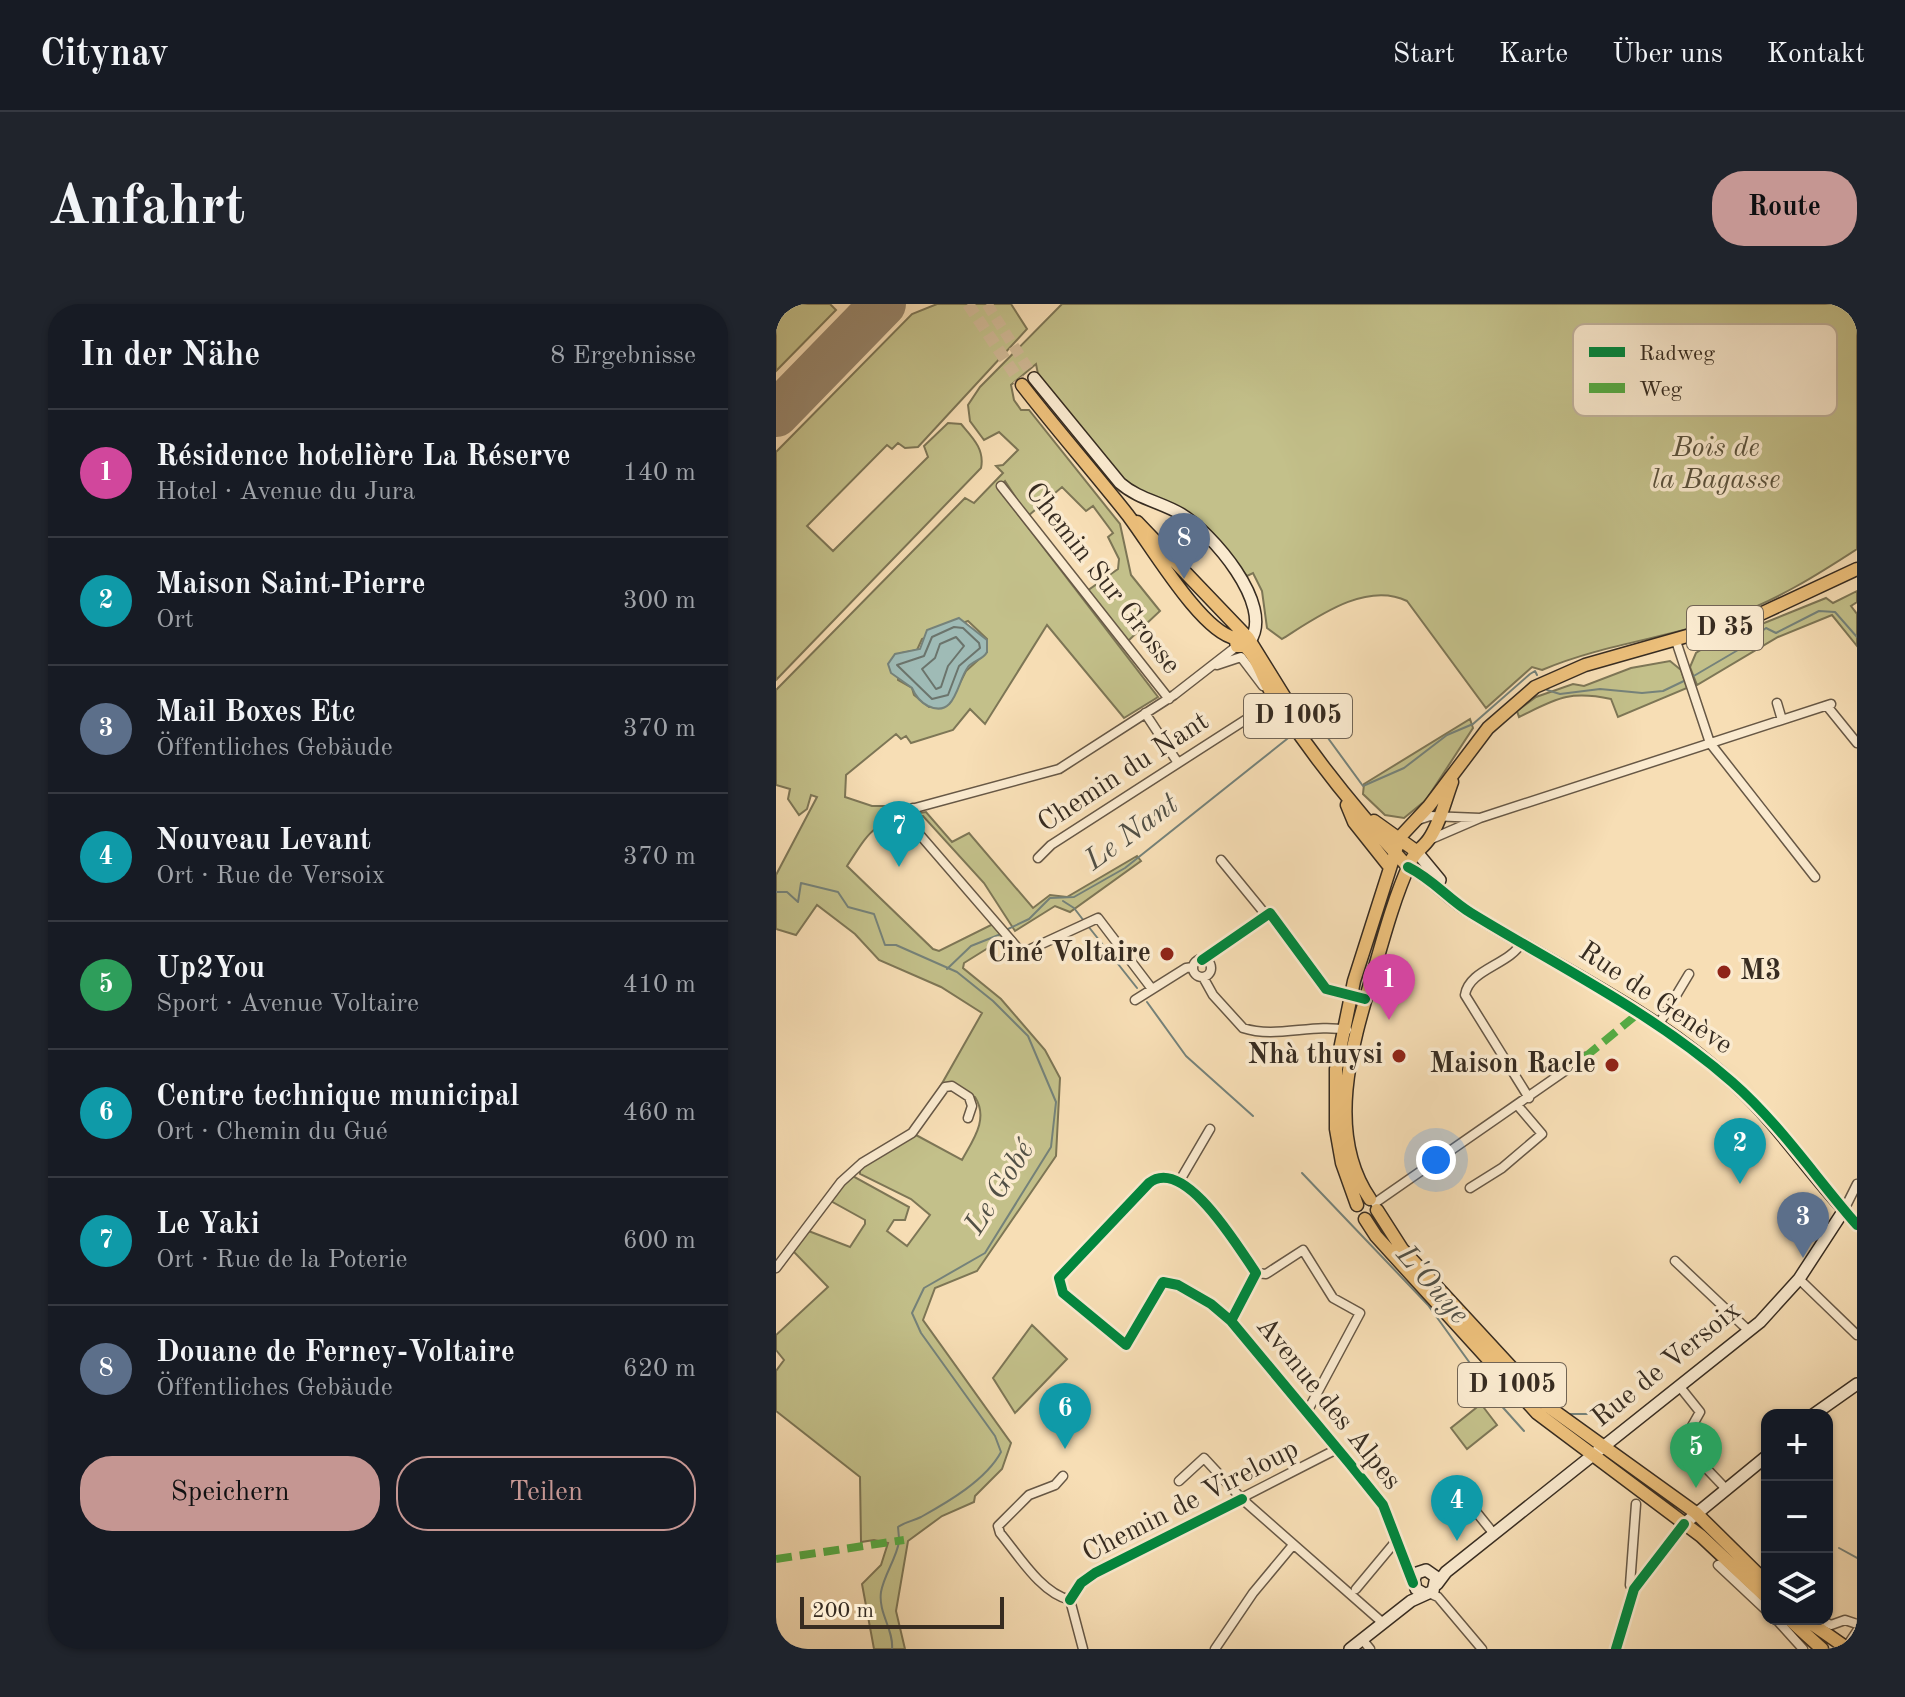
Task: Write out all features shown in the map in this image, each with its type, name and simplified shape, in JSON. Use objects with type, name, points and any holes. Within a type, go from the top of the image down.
[{"type":"main road","name":"D 1005","points":[[1022,385],[1128,515],[1182,591],[1218,630],[1242,641],[1258,661],[1275,700],[1340,788],[1394,852],[1350,996],[1346,1114],[1356,1169],[1374,1204],[1409,1257],[1538,1397],[1696,1513],[1761,1577]]},
{"type":"main road","name":"D 35","points":[[1400,837],[1496,718],[1535,687],[1585,665],[1676,641],[1767,612],[1857,569]]},
{"type":"main road","name":"D 1005","points":[[1242,641],[1371,817],[1382,829],[1400,837]]},
{"type":"main road","name":"D 35","points":[[1416,851],[1428,840],[1458,768]]},
{"type":"main road","name":"D 1005","points":[[1340,788],[1354,822],[1389,866]]},
{"type":"main road","points":[[1400,837],[1416,851],[1408,867],[1394,852],[1400,837]]},
{"type":"main road","name":"D 1005","points":[[1408,867],[1365,999],[1349,1031],[1335,1077],[1335,1121],[1342,1163],[1357,1213],[1537,1413],[1684,1524],[1724,1556],[1761,1592]]},
{"type":"main road","points":[[1357,1205],[1374,1204],[1374,1216],[1365,1219]]},
{"type":"main road","points":[[1796,1625],[1822,1649]]},
{"type":"main road","points":[[1813,1625],[1846,1649]]},
{"type":"street","points":[[1034,378],[1120,483],[1135,494],[1188,519],[1241,577],[1253,604],[1255,630],[1169,699],[1050,773],[908,809],[914,828],[1022,953],[1098,918],[1152,989]]},
{"type":"street","name":"Chemin Sur Grosse","points":[[1001,486],[1169,699]]},
{"type":"street","points":[[1676,641],[1710,743],[1815,877]]},
{"type":"street","points":[[1211,667],[1241,657],[1275,700]]},
{"type":"street","name":"Chemin du Nant","points":[[1038,858],[1051,845],[1275,700]]},
{"type":"street","points":[[1777,703],[1782,720]]},
{"type":"street","points":[[1428,840],[1480,818],[1829,705],[1857,743]]},
{"type":"street","points":[[1145,713],[1178,763]]},
{"type":"street","points":[[1412,823],[1439,817],[1480,818]]},
{"type":"street","name":"Rue de Genève","points":[[1416,851],[1439,878],[1443,888]]},
{"type":"street","points":[[1221,860],[1326,989],[1365,999]]},
{"type":"street","name":"Rue de Genève","points":[[1408,867],[1443,888],[1468,911],[1659,1024],[1744,1093],[1844,1210]]},
{"type":"street","points":[[1135,1000],[1193,967],[1268,914]]},
{"type":"street","points":[[1522,942],[1515,953],[1469,983],[1465,995],[1529,1098]]},
{"type":"street","points":[[1202,960],[1210,968],[1203,977]]},
{"type":"street","points":[[1193,967],[1196,975],[1203,977],[1213,995],[1243,1028],[1349,1031]]},
{"type":"street","points":[[1659,1024],[1689,974]]},
{"type":"street","points":[[1374,1204],[1585,1057]]},
{"type":"street","points":[[776,1268],[841,1182],[862,1163],[912,1133],[945,1087],[952,1086],[969,1097],[972,1103],[968,1118]]},
{"type":"street","points":[[1470,1188],[1502,1168],[1542,1134],[1518,1106]]},
{"type":"street","points":[[1179,1182],[1210,1129]]},
{"type":"street","name":"Avenue des Alpes","points":[[1307,1412],[1360,1313],[1333,1298],[1303,1250],[1266,1274],[1256,1273],[1205,1205],[1179,1182],[1169,1176],[1158,1176],[1062,1273],[1060,1287],[1126,1345],[1163,1282],[1181,1286],[1231,1321],[1383,1505],[1405,1562],[1482,1649]]},
{"type":"street","points":[[1857,1184],[1844,1210],[1857,1225]]},
{"type":"street","name":"Rue de Versoix","points":[[1350,1649],[1366,1644],[1383,1623],[1749,1331],[1799,1279],[1844,1210]]},
{"type":"street","points":[[1675,1261],[1749,1331]]},
{"type":"street","name":"Avenue des Alpes","points":[[1231,1321],[1256,1273]]},
{"type":"street","points":[[1799,1279],[1857,1335]]},
{"type":"street","points":[[1828,1409],[1857,1384]]},
{"type":"street","points":[[1680,1387],[1700,1412],[1679,1449],[1705,1467],[1727,1490]]},
{"type":"street","name":"Chemin de Vireloup","points":[[1070,1600],[1081,1583],[1095,1573],[1337,1449]]},
{"type":"street","points":[[1179,1481],[1204,1458],[1242,1499],[1383,1623]]},
{"type":"street","points":[[1616,1649],[1633,1591],[1684,1524],[1761,1461]]},
{"type":"street","points":[[1063,1476],[1055,1485],[1029,1495],[998,1526],[1000,1533],[1047,1587],[1058,1597],[1070,1600],[1083,1649]]},
{"type":"street","points":[[1461,1493],[1494,1534]]},
{"type":"street","points":[[1633,1591],[1630,1585],[1631,1531],[1636,1504]]},
{"type":"street","points":[[1356,1589],[1396,1541]]},
{"type":"street","points":[[1215,1649],[1253,1593],[1293,1545]]},
{"type":"street","points":[[1405,1562],[1427,1571]]},
{"type":"street","points":[[1718,1565],[1761,1605]]},
{"type":"street","points":[[1427,1571],[1427,1589]]},
{"type":"street","points":[[1427,1589],[1417,1573],[1446,1572]]},
{"type":"street","points":[[1833,1624],[1845,1620],[1857,1624]]},
{"type":"street","points":[[1781,1625],[1803,1649]]},
{"type":"street","points":[[1846,1649],[1857,1631]]},
{"type":"green space","points":[[776,304],[830,304],[836,310],[776,371]]},
{"type":"green space","points":[[937,304],[1011,304],[1027,329],[918,447],[905,448],[898,443],[892,449],[887,445],[807,526],[833,551],[928,457],[924,446],[948,423],[961,424],[973,439],[981,455],[981,468],[776,680],[776,452],[912,314]]},
{"type":"green space","name":"Bois de la Bagasse","points":[[1062,304],[1857,304],[1857,549],[1781,595],[1749,610],[1542,670],[1532,667],[1486,708],[1407,601],[1375,595],[1359,598],[1326,612],[1282,639],[1267,628],[1262,591],[1253,573],[1247,576],[1201,523],[1126,483],[1038,374],[1036,364],[1011,385],[1014,400],[1021,410],[1029,410],[1120,524],[1131,575],[1160,611],[1128,641],[1087,591],[1118,569],[1119,559],[1108,537],[1113,533],[1093,506],[1086,511],[1062,487],[1028,516],[1005,481],[998,488],[1158,697],[1124,718],[1047,625],[985,724],[970,709],[953,730],[911,743],[906,736],[901,739],[896,734],[846,775],[845,797],[872,806],[902,806],[905,815],[926,812],[952,842],[969,833],[1033,908],[1050,895],[1067,897],[1137,856],[1141,861],[1070,912],[1055,906],[1015,931],[984,883],[923,816],[894,820],[876,828],[847,866],[933,949],[939,951],[993,924],[1004,938],[964,963],[963,968],[1001,999],[1045,1050],[1060,1078],[1056,1156],[977,1271],[935,1288],[923,1320],[1011,1443],[1002,1469],[975,1496],[974,1502],[942,1516],[908,1541],[896,1611],[905,1649],[874,1649],[862,1584],[881,1565],[888,1543],[874,1540],[861,1542],[860,1477],[776,1411],[776,1371],[784,1360],[776,1350],[776,1335],[828,1287],[792,1250],[806,1230],[850,1247],[865,1224],[865,1220],[829,1200],[851,1175],[909,1207],[905,1220],[894,1220],[887,1231],[907,1246],[930,1215],[911,1199],[860,1174],[860,1168],[916,1135],[962,1160],[978,1129],[979,1105],[975,1097],[940,1087],[982,1013],[941,987],[879,960],[855,934],[817,905],[796,935],[776,929],[776,875],[817,797],[811,795],[807,809],[799,815],[788,799],[790,789],[776,785],[776,690],[965,498],[974,503],[1003,473],[996,466],[1003,465],[1018,450],[999,432],[984,440],[970,421],[968,405],[980,387]],"holes":[[[968,621],[987,639],[987,652],[966,671],[949,704],[929,707],[914,695],[912,688],[898,680],[901,653],[917,650],[922,639]]]},
{"type":"green space","points":[[1857,591],[1857,602],[1851,606],[1857,614],[1857,646],[1832,615],[1778,637],[1697,685],[1690,667],[1696,653],[1707,646],[1826,598],[1833,603]]},
{"type":"green space","points":[[1670,661],[1681,670],[1687,688],[1618,717],[1611,699],[1584,695],[1553,701],[1519,717],[1517,711],[1536,697],[1573,684],[1584,686],[1631,668]]},
{"type":"green space","points":[[1470,719],[1473,728],[1426,800],[1404,818],[1385,815],[1363,794],[1364,784]]},
{"type":"green space","points":[[1032,1325],[1067,1359],[1015,1413],[993,1378]]},
{"type":"green space","points":[[1481,1404],[1497,1425],[1467,1449],[1451,1428]]},
{"type":"water","points":[[959,618],[987,640],[987,652],[968,667],[950,703],[937,709],[918,698],[912,688],[891,673],[888,664],[895,654],[920,649],[927,630]]},
{"type":"waterway","name":"Le Nant","points":[[1692,677],[1738,650],[1766,628],[1776,633],[1819,611],[1835,612],[1857,637]]},
{"type":"waterway","name":"Le Nant","points":[[1317,723],[1363,786],[1404,768],[1447,735],[1473,724],[1530,674],[1535,671],[1537,675]]},
{"type":"waterway","name":"Le Nant","points":[[1547,690],[1560,694],[1600,689],[1642,693],[1663,691],[1686,680]]},
{"type":"waterway","name":"Le Nant","points":[[1006,930],[1029,919],[1050,898],[1074,897],[1125,868],[1292,735]]},
{"type":"waterway","name":"Le Gobé","points":[[776,892],[787,892],[798,902],[801,883],[838,892],[848,907],[874,914],[885,945],[896,945],[957,972],[993,1001],[1028,1036],[1056,1102],[1051,1147],[985,1253],[924,1288],[912,1313],[921,1333],[995,1436],[1001,1452],[986,1472],[966,1489],[921,1517],[898,1527],[899,1538]]},
{"type":"waterway","name":"L'Ouye","points":[[1063,901],[1074,908],[1084,921]]},
{"type":"waterway","name":"L'Ouye","points":[[1088,926],[1137,988]]},
{"type":"waterway","name":"Le Nant","points":[[947,969],[971,946],[1001,934]]},
{"type":"waterway","name":"L'Ouye","points":[[1147,1002],[1186,1056],[1253,1116]]},
{"type":"waterway","name":"L'Ouye","points":[[1302,1173],[1428,1305],[1498,1402],[1524,1431]]},
{"type":"waterway","name":"L'Ouye","points":[[1570,1414],[1612,1414]]},
{"type":"waterway","name":"Le Gobé","points":[[892,1649],[881,1592],[899,1542]]},
{"type":"waterway","name":"L'Ouye","points":[[1839,1548],[1857,1558]]},
{"type":"runway","points":[[776,414],[883,304]]},
{"type":"tunnel","points":[[968,304],[1022,385]]},
{"type":"tunnel","points":[[987,304],[1034,378]]},
{"type":"marked path","points":[[1585,1057],[1640,1012]]},
{"type":"marked path","points":[[776,1559],[904,1540]]},
{"type":"cycle path","points":[[1408,867],[1471,913],[1606,992],[1702,1057],[1766,1115],[1857,1225]]},
{"type":"cycle path","points":[[1202,960],[1270,913],[1326,989],[1365,999]]},
{"type":"cycle path","points":[[1231,1321],[1256,1273],[1209,1208],[1178,1182],[1163,1178],[1149,1183],[1059,1278],[1063,1293],[1126,1345],[1163,1282],[1178,1285],[1211,1304],[1231,1321],[1383,1505],[1413,1583]]},
{"type":"cycle path","points":[[1070,1600],[1081,1583],[1095,1573],[1242,1499]]},
{"type":"cycle path","points":[[1616,1649],[1634,1589],[1684,1524]]},
{"type":"place","name":"Douane de Ferney-Voltaire","points":[[1184,579]]},
{"type":"place","name":"Le Yaki","points":[[899,867]]},
{"type":"place","name":"Ciné Voltaire","points":[[1167,954]]},
{"type":"place","name":"M3","points":[[1724,972]]},
{"type":"place","name":"Résidence hotelière La Réserve","points":[[1389,1020]]},
{"type":"place","name":"Nhà thuysi","points":[[1399,1056]]},
{"type":"place","name":"Maison Racle","points":[[1612,1065]]},
{"type":"place","name":"Maison Saint-Pierre","points":[[1740,1184]]},
{"type":"place","name":"Mail Boxes Etc","points":[[1803,1258]]},
{"type":"place","name":"Centre technique municipal","points":[[1065,1449]]},
{"type":"place","name":"Up2You","points":[[1696,1488]]},
{"type":"place","name":"Nouveau Levant","points":[[1457,1541]]}]
